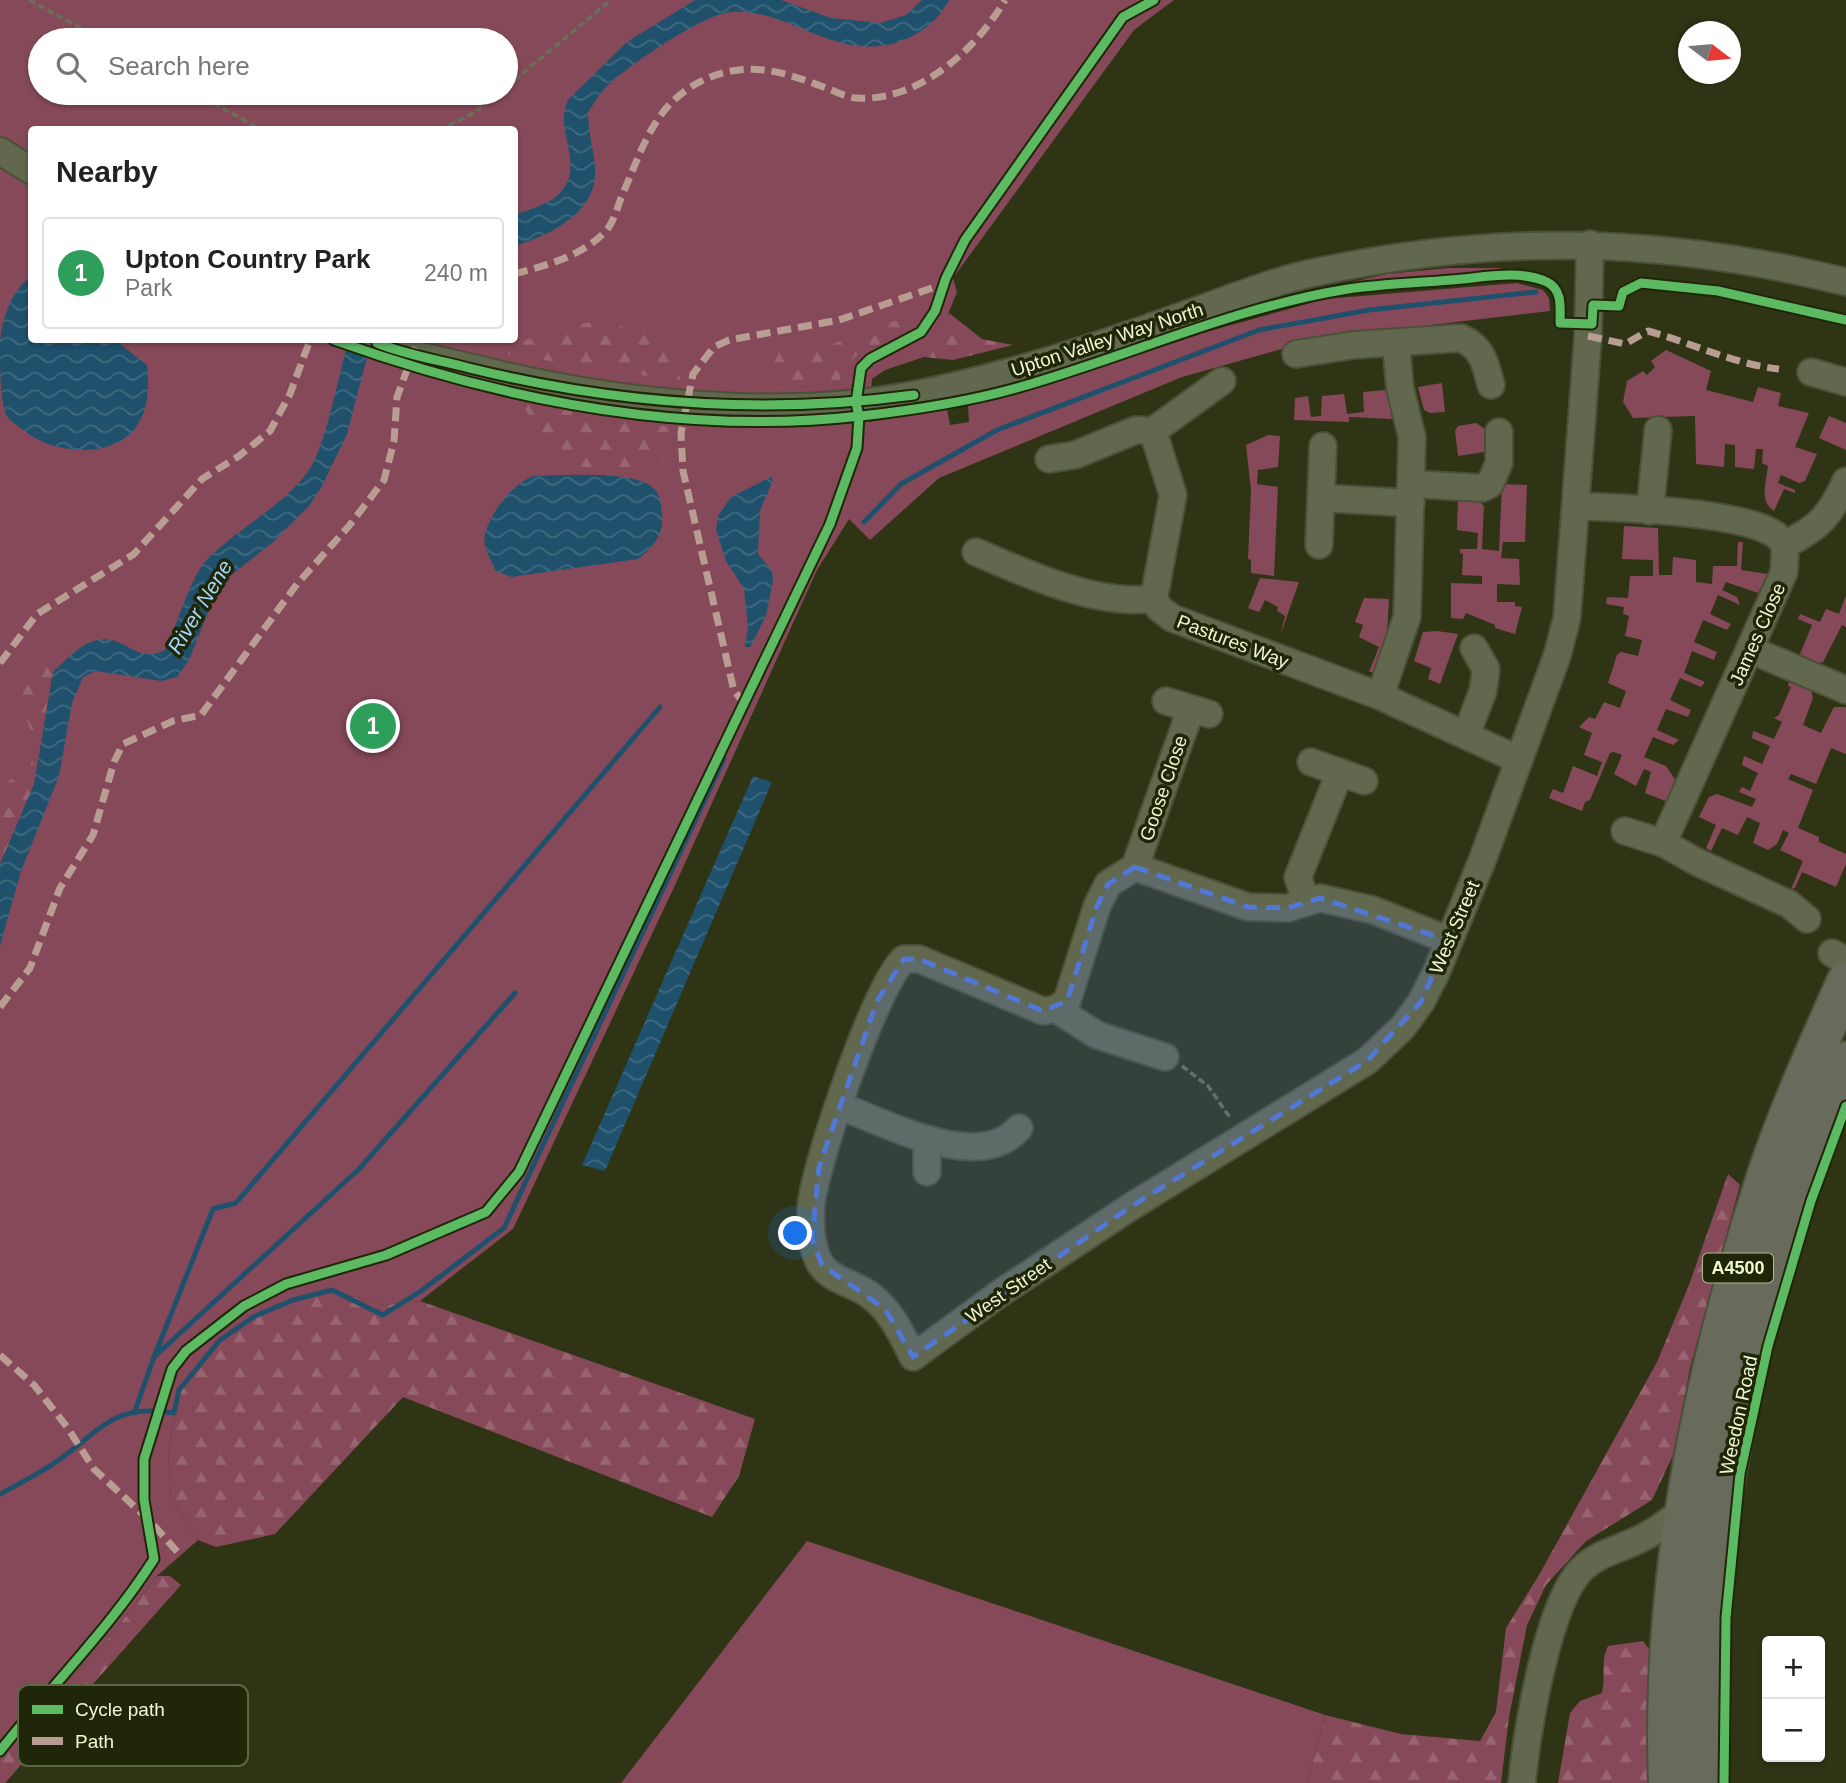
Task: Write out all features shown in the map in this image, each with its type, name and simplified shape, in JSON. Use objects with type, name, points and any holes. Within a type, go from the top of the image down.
[{"type":"highway","name":"Weedon Road","points":[[1668,1783],[1670,1661],[1684,1509],[1706,1394],[1730,1296],[1768,1171],[1841,966]]},
{"type":"highway","name":"Weedon Road","points":[[1703,1783],[1705,1648],[1723,1484],[1760,1312],[1791,1206],[1846,1061]]},
{"type":"street","points":[[0,151],[28,168]]},
{"type":"street","name":"Upton Valley Way North","points":[[378,343],[523,381],[588,393],[738,405],[856,403],[914,395],[1023,368],[1310,274],[1440,251],[1590,243],[1710,254],[1846,282]]},
{"type":"street","name":"West Street","points":[[840,1106],[819,1167],[811,1207],[812,1239],[822,1265],[839,1279],[869,1294],[885,1309],[913,1357],[999,1294],[1132,1206],[1367,1061],[1403,1027],[1421,1003],[1482,861],[1517,759],[1557,656],[1567,618],[1588,336],[1590,243]]},
{"type":"street","points":[[1296,354],[1354,345],[1461,338],[1475,344],[1483,355],[1491,384]]},
{"type":"street","points":[[1380,696],[1407,617],[1412,437],[1400,388],[1396,343]]},
{"type":"street","points":[[1811,372],[1846,382]]},
{"type":"street","points":[[1049,459],[1075,455],[1136,430],[1153,431],[1222,382]]},
{"type":"street","points":[[1650,511],[1658,430]]},
{"type":"street","points":[[976,552],[1051,582],[1091,593],[1138,601],[1154,598],[1172,495],[1153,431]]},
{"type":"street","points":[[1322,498],[1482,488],[1490,484],[1499,463],[1499,432]]},
{"type":"street","points":[[1319,545],[1323,446]]},
{"type":"street","points":[[1576,506],[1732,518],[1761,525],[1777,535],[1784,545],[1826,520],[1846,481]]},
{"type":"street","name":"James Close","points":[[1663,843],[1784,572],[1784,545]]},
{"type":"street","name":"Pastures Way","points":[[1154,598],[1159,608],[1172,618],[1380,696],[1517,759]]},
{"type":"street","points":[[1466,735],[1483,691],[1486,669],[1474,648]]},
{"type":"street","points":[[1751,650],[1846,690]]},
{"type":"street","name":"Goose Close","points":[[1135,867],[1189,708]]},
{"type":"street","points":[[1306,902],[1298,877],[1352,777],[1311,762]]},
{"type":"street","points":[[1625,831],[1663,843],[1697,862],[1789,904],[1807,919]]},
{"type":"street","points":[[1019,1128],[1004,1140],[967,1147],[939,1144],[840,1106],[877,1001],[894,968],[904,959],[919,959],[1043,1011],[1056,1009],[1067,1001],[1097,906],[1108,884],[1135,867],[1248,907],[1288,908],[1320,898],[1373,910],[1448,940]]},
{"type":"street","points":[[1056,1009],[1097,1035],[1165,1057]]},
{"type":"street","points":[[926,1172],[927,1139]]},
{"type":"street","points":[[1522,1783],[1525,1744],[1559,1607],[1581,1569],[1608,1551],[1659,1530],[1684,1509]]},
{"type":"path","points":[[29,0],[81,28]]},
{"type":"path","points":[[518,77],[611,0]]},
{"type":"path","points":[[217,105],[255,126]]},
{"type":"path","points":[[447,126],[484,105]]},
{"type":"path","points":[[1165,1057],[1189,1069],[1208,1086],[1224,1107],[1241,1139]]},
{"type":"highlighted area","points":[[1135,867],[1248,907],[1288,908],[1320,898],[1448,940],[1421,1002],[1367,1061],[1132,1206],[913,1357],[885,1309],[822,1265],[812,1239],[819,1167],[877,1001],[904,959],[919,959],[1043,1011],[1067,1001],[1097,906],[1108,884]]},
{"type":"green space","points":[[0,0],[1174,0],[1134,30],[953,278],[957,292],[941,331],[924,357],[885,370],[872,379],[869,422],[947,409],[950,425],[969,422],[968,405],[1053,383],[1206,332],[1325,299],[1517,283],[1543,290],[1549,298],[1550,311],[1321,338],[1182,377],[939,478],[870,540],[849,519],[817,570],[676,883],[513,1229],[420,1301],[384,1305],[332,1290],[293,1300],[255,1316],[220,1340],[179,1390],[168,1454],[171,1498],[198,1540],[157,1576],[101,1648],[64,1685],[18,1685],[18,1738],[0,1760]]},
{"type":"green space","points":[[1448,268],[1498,268],[1518,273],[1313,291],[1387,274]]},
{"type":"green space","points":[[949,313],[982,339],[1013,345],[953,360],[924,357]]},
{"type":"green space","points":[[919,314],[909,329],[899,336],[868,349],[850,361],[839,382],[780,389],[762,386],[780,351],[827,348],[854,333]]},
{"type":"green space","points":[[596,320],[641,331],[665,341],[678,363],[680,381],[498,353],[518,342]]},
{"type":"green space","points":[[1666,350],[1711,371],[1706,390],[1753,402],[1758,387],[1781,393],[1778,406],[1809,413],[1795,447],[1817,454],[1805,481],[1799,483],[1781,475],[1778,483],[1795,490],[1795,493],[1784,489],[1774,511],[1765,497],[1768,466],[1762,463],[1763,449],[1756,449],[1754,469],[1735,467],[1735,445],[1725,444],[1724,467],[1696,464],[1695,416],[1633,418],[1623,402],[1627,381],[1643,371],[1647,375],[1655,367],[1651,361]]},
{"type":"green space","points":[[1442,383],[1445,412],[1430,413],[1424,410],[1418,387]]},
{"type":"green space","points":[[1386,390],[1392,419],[1349,417],[1349,422],[1294,420],[1295,398],[1308,396],[1311,417],[1321,416],[1322,396],[1344,394],[1347,414],[1364,412],[1363,392]]},
{"type":"green space","points":[[522,403],[676,428],[676,438],[669,454],[647,464],[596,468],[554,464]]},
{"type":"green space","points":[[1829,416],[1846,423],[1846,450],[1819,438]]},
{"type":"green space","points":[[1476,423],[1485,429],[1489,447],[1484,452],[1458,456],[1455,431],[1458,426]]},
{"type":"green space","points":[[1268,435],[1280,436],[1278,467],[1258,470],[1257,484],[1278,487],[1274,576],[1251,573],[1251,560],[1248,559],[1251,490],[1246,445]]},
{"type":"green space","points":[[1502,484],[1527,485],[1525,542],[1503,542],[1501,558],[1519,559],[1520,585],[1497,584],[1497,602],[1515,602],[1515,606],[1522,607],[1515,634],[1495,628],[1495,625],[1466,613],[1463,619],[1451,618],[1451,583],[1482,584],[1482,576],[1462,575],[1463,554],[1460,549],[1477,549],[1478,533],[1457,530],[1458,499],[1478,500],[1484,506],[1482,549],[1499,551]]},
{"type":"green space","points":[[1624,526],[1658,528],[1659,575],[1672,575],[1673,557],[1696,560],[1696,582],[1712,584],[1713,566],[1737,566],[1738,542],[1743,542],[1741,570],[1768,574],[1758,593],[1726,582],[1722,590],[1737,597],[1740,605],[1718,595],[1710,614],[1731,624],[1727,630],[1703,620],[1694,642],[1717,652],[1714,660],[1692,651],[1684,673],[1705,682],[1701,687],[1680,678],[1670,700],[1691,710],[1688,717],[1666,709],[1657,730],[1679,740],[1673,745],[1653,737],[1644,757],[1666,766],[1676,781],[1668,802],[1645,793],[1651,772],[1644,769],[1636,786],[1614,774],[1622,755],[1614,752],[1610,753],[1590,800],[1585,802],[1582,811],[1549,798],[1553,789],[1563,793],[1573,766],[1597,776],[1602,762],[1584,755],[1592,733],[1579,727],[1589,717],[1595,719],[1604,702],[1620,708],[1626,691],[1608,683],[1617,655],[1621,652],[1638,656],[1642,640],[1625,636],[1629,616],[1623,614],[1624,607],[1606,604],[1607,597],[1628,598],[1630,576],[1653,576],[1653,560],[1622,559]]},
{"type":"green space","points":[[1260,578],[1299,582],[1280,636],[1285,616],[1277,611],[1278,607],[1265,600],[1259,612],[1248,608]]},
{"type":"green space","points":[[1846,596],[1846,627],[1842,625],[1823,662],[1818,663],[1800,654],[1812,625],[1798,619],[1800,614],[1820,622],[1826,609],[1839,614]]},
{"type":"green space","points":[[1364,598],[1389,599],[1387,634],[1373,672],[1369,672],[1379,647],[1359,637],[1363,625],[1355,622]]},
{"type":"green space","points":[[1423,632],[1458,634],[1440,684],[1428,679],[1431,668],[1414,661]]},
{"type":"green space","points":[[54,662],[34,784],[0,864],[0,787],[30,767],[36,745],[26,717],[21,686],[30,668],[47,668]]},
{"type":"green space","points":[[1789,681],[1811,690],[1813,698],[1803,725],[1821,733],[1834,707],[1846,707],[1846,754],[1831,748],[1816,784],[1791,774],[1788,779],[1813,790],[1798,828],[1819,837],[1819,842],[1846,854],[1846,864],[1836,887],[1802,872],[1795,888],[1791,889],[1803,861],[1780,850],[1789,833],[1783,830],[1777,844],[1768,850],[1753,843],[1760,823],[1747,817],[1738,835],[1722,828],[1711,851],[1706,848],[1716,825],[1699,817],[1709,797],[1717,794],[1752,807],[1756,799],[1739,792],[1742,787],[1750,791],[1758,773],[1742,765],[1744,756],[1762,764],[1770,746],[1752,738],[1753,731],[1774,739],[1782,722],[1774,718],[1779,715],[1791,687],[1788,686]]},
{"type":"green space","points":[[1728,1174],[1740,1185],[1690,1368],[1674,1453],[1652,1500],[1586,1541],[1546,1585],[1527,1625],[1509,1717],[1501,1783],[1307,1783],[1325,1715],[1401,1734],[1480,1741],[1496,1712],[1506,1628],[1539,1575],[1657,1362],[1689,1285]]},
{"type":"green space","points":[[332,1290],[384,1305],[420,1301],[755,1419],[739,1476],[712,1517],[403,1397],[275,1534],[216,1547],[198,1540],[171,1498],[168,1454],[179,1390],[220,1340],[255,1316],[293,1300]]},
{"type":"green space","points":[[807,1541],[1325,1715],[1307,1783],[621,1783]]},
{"type":"green space","points":[[157,1576],[170,1576],[181,1585],[92,1685],[64,1685],[101,1648]]},
{"type":"green space","points":[[1643,1641],[1649,1649],[1649,1783],[1558,1783],[1570,1713],[1580,1701],[1602,1693],[1604,1658],[1608,1646]]},
{"type":"green space","points":[[18,1738],[18,1766],[20,1766],[5,1783],[0,1783],[0,1760]]},
{"type":"water","points":[[695,0],[781,0],[831,18],[880,23],[906,15],[922,0],[949,0],[934,21],[924,29],[887,45],[860,46],[843,43],[781,20],[748,12],[718,15],[685,31],[648,54],[604,89],[588,112],[595,166],[594,182],[589,196],[581,208],[558,228],[518,245],[518,214],[550,201],[567,183],[570,160],[564,112],[568,100],[627,42]]},
{"type":"water","points":[[28,280],[28,343],[119,343],[147,365],[147,398],[144,412],[129,435],[104,448],[70,449],[33,437],[6,415],[0,373],[2,328],[12,299]]},
{"type":"water","name":"River Nene","points":[[346,349],[367,357],[347,434],[322,486],[309,506],[272,543],[225,580],[215,595],[189,660],[177,677],[161,681],[96,671],[83,677],[72,703],[59,776],[21,871],[0,946],[0,864],[34,784],[53,672],[79,649],[98,640],[116,641],[146,654],[165,650],[204,563],[289,493],[311,467],[327,426]]},
{"type":"water","points":[[533,476],[615,476],[645,483],[654,489],[660,501],[662,522],[659,534],[653,545],[638,559],[511,577],[496,571],[485,543],[488,525],[510,492]]},
{"type":"water","points":[[771,477],[773,480],[760,511],[758,554],[772,571],[773,581],[766,616],[750,647],[745,647],[748,627],[744,589],[726,561],[716,530],[718,516],[731,497]]},
{"type":"water","points":[[753,776],[772,782],[605,1171],[582,1165]]},
{"type":"waterway","points":[[864,522],[901,484],[997,430],[1259,330],[1369,310],[1536,292]]},
{"type":"waterway","points":[[154,1357],[213,1209],[236,1203],[660,707]]},
{"type":"waterway","points":[[0,1494],[49,1466],[109,1422],[136,1412],[174,1413],[179,1390],[220,1340],[255,1316],[293,1300],[332,1290],[383,1315],[421,1291],[504,1228],[724,759]]},
{"type":"waterway","points":[[135,1411],[154,1357],[359,1169],[515,993]]},
{"type":"marked path","points":[[518,273],[574,254],[608,229],[652,128],[675,99],[690,88],[724,73],[754,69],[783,73],[853,98],[880,97],[902,91],[923,82],[962,54],[993,19],[1005,0]]},
{"type":"marked path","points":[[745,704],[734,691],[683,471],[681,433],[693,374],[714,347],[729,340],[839,320],[935,287]]},
{"type":"marked path","points":[[1588,336],[1625,344],[1648,331],[1729,358],[1779,369]]},
{"type":"marked path","points":[[0,663],[37,614],[134,554],[202,479],[239,456],[270,431],[290,394],[309,343]]},
{"type":"marked path","points":[[0,1007],[30,968],[60,888],[93,835],[114,762],[123,744],[173,721],[201,715],[297,584],[349,526],[384,480],[394,441],[397,397],[417,343]]},
{"type":"marked path","points":[[0,1355],[34,1385],[67,1427],[94,1469],[150,1521],[181,1556]]},
{"type":"cycle path","points":[[55,1685],[119,1609],[154,1559],[144,1500],[144,1459],[172,1369],[186,1351],[244,1306],[286,1284],[386,1255],[486,1212],[519,1172],[830,524],[857,448],[859,416],[856,403],[861,368],[870,359],[921,332],[935,311],[946,278],[965,240],[1123,17],[1154,0]]},
{"type":"cycle path","points":[[343,343],[462,380],[593,408],[660,417],[794,421],[881,414],[981,397],[1061,375],[1264,308],[1306,297],[1374,286],[1500,275],[1536,278],[1547,282],[1556,290],[1560,300],[1560,323],[1592,324],[1593,305],[1619,306],[1623,292],[1641,283],[1718,291],[1846,320]]},
{"type":"cycle path","points":[[377,343],[411,354],[524,380],[635,398],[746,405],[858,401],[914,395]]},
{"type":"cycle path","points":[[1724,1783],[1726,1618],[1740,1474],[1768,1346],[1811,1201],[1846,1106]]},
{"type":"cycle path","points":[[0,1751],[18,1728]]},
{"type":"place","name":"Upton Country Park","points":[[373,726]]}]
